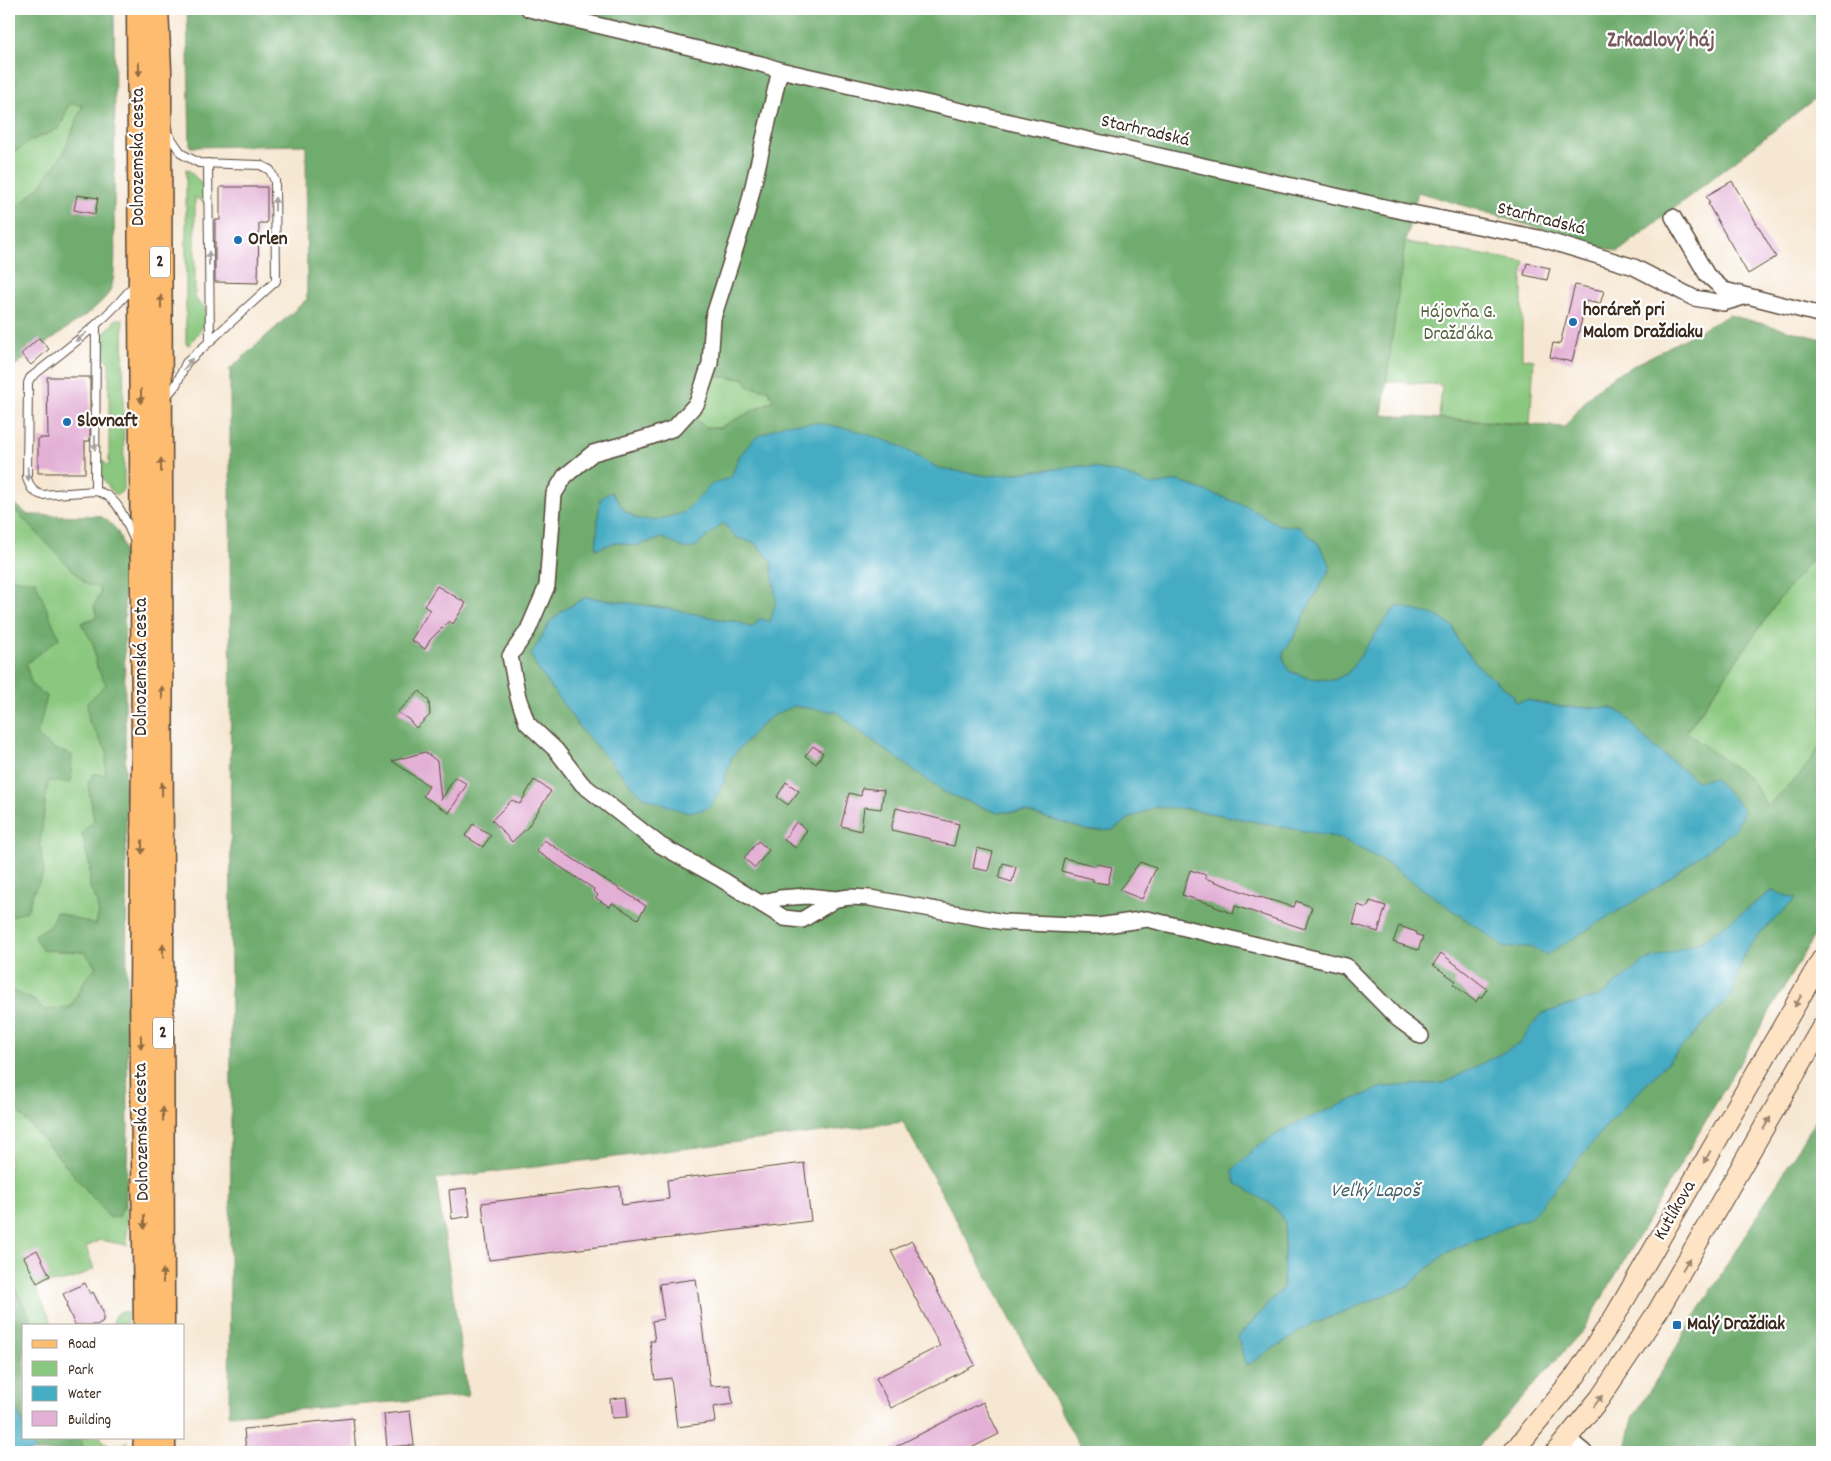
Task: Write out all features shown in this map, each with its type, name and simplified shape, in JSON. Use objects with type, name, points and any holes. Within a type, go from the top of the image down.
[{"type":"main road","name":"Dolnozemská cesta","points":[[138,9],[143,739],[141,993],[145,1324]]},
{"type":"main road","name":"Dolnozemská cesta","points":[[157,9],[160,121],[163,1324]]},
{"type":"main road","name":"Kutlíkova","points":[[1513,1452],[1576,1375],[1615,1316],[1822,959]]},
{"type":"main road","name":"Kutlíkova","points":[[1562,1445],[1600,1398],[1658,1311],[1822,1027]]},
{"type":"main road","points":[[1542,1418],[1562,1445]]},
{"type":"main road","points":[[144,1438],[144,1452]]},
{"type":"main road","points":[[164,1438],[164,1452]]},
{"type":"street","name":"Starhradská","points":[[529,9],[780,70],[1402,211],[1539,238],[1634,267],[1694,298],[1723,303],[1747,296]]},
{"type":"street","points":[[780,70],[748,212],[713,318],[710,364],[697,404],[674,428],[650,437],[593,453],[565,476],[554,494],[547,586],[528,630],[510,656],[518,697],[528,723],[556,750],[582,784],[660,846],[721,879],[784,918],[802,920],[836,900],[850,897],[870,898],[1004,922],[1098,926],[1147,919],[1346,966],[1398,1018],[1421,1036]]},
{"type":"street","points":[[1673,217],[1707,275],[1724,290],[1822,315]]},
{"type":"street","points":[[760,904],[780,898],[807,896],[836,900]]},
{"type":"street","points":[[1562,1445],[1584,1452]]},
{"type":"lane","points":[[160,121],[182,154],[199,163],[260,165],[270,170],[275,180],[276,281],[186,363],[176,385],[161,404]]},
{"type":"lane","points":[[208,163],[210,342]]},
{"type":"lane","points":[[140,277],[119,304],[30,378],[28,383],[27,478],[30,488],[42,495],[102,492],[118,506],[142,554]]},
{"type":"lane","points":[[95,491],[96,325]]},
{"type":"green space","points":[[9,9],[114,9],[115,262],[113,281],[105,298],[91,311],[13,367],[9,372],[9,216],[41,185],[64,152],[83,105],[69,104],[60,128],[30,141],[9,156]]},
{"type":"green space","points":[[187,9],[1822,9],[1822,93],[1618,252],[1418,192],[1405,242],[1382,415],[1565,427],[1591,394],[1612,377],[1729,315],[1822,339],[1822,546],[1778,601],[1686,732],[1750,779],[1767,806],[1800,775],[1822,744],[1822,922],[1584,1329],[1473,1452],[1083,1452],[903,1122],[436,1179],[468,1396],[229,1415],[231,1106],[230,369],[307,299],[306,145],[190,147]],"holes":[[[709,370],[718,377],[744,378],[749,387],[768,390],[774,400],[719,428],[705,427],[696,419],[689,406],[692,392],[700,377]],[[898,445],[938,468],[989,476],[1083,466],[1121,473],[1151,485],[1179,481],[1248,507],[1279,525],[1299,527],[1318,543],[1331,567],[1294,637],[1283,653],[1283,658],[1289,671],[1308,678],[1334,680],[1348,673],[1392,611],[1399,606],[1436,616],[1453,627],[1458,641],[1480,668],[1513,695],[1516,702],[1527,700],[1562,707],[1611,708],[1625,715],[1646,740],[1697,781],[1546,955],[1532,947],[1506,947],[1382,860],[1340,838],[1189,809],[1155,807],[1130,818],[1113,830],[1090,831],[1026,812],[995,812],[944,792],[858,730],[838,712],[793,706],[771,717],[761,725],[732,757],[724,782],[689,812],[646,798],[638,792],[583,732],[537,668],[531,655],[550,622],[562,611],[586,597],[671,609],[736,621],[752,628],[770,622],[776,601],[771,561],[755,543],[735,537],[723,523],[695,547],[663,538],[634,546],[617,542],[596,549],[600,499],[611,492],[625,511],[638,519],[658,520],[683,513],[712,484],[731,478],[740,455]],[[1772,891],[1795,899],[1758,935],[1744,954],[1731,996],[1609,1123],[1531,1216],[1447,1252],[1408,1286],[1310,1325],[1246,1366],[1238,1337],[1283,1288],[1285,1223],[1274,1206],[1383,1087],[1444,1083],[1519,1044],[1542,1014],[1602,995],[1643,962],[1703,941]]]},
{"type":"green space","points":[[69,104],[83,104],[64,152],[41,185],[9,216],[9,156],[30,141],[60,128]]},
{"type":"green space","points":[[186,169],[206,189],[206,204],[195,197],[195,298],[206,309],[205,324],[189,345],[186,344]]},
{"type":"green space","name":"Hájovňa G. Dražďáka","points":[[1405,242],[1525,262],[1522,276],[1522,358],[1534,360],[1530,424],[1439,418],[1442,385],[1386,381]]},
{"type":"green space","points":[[116,319],[123,319],[124,490],[116,495],[103,478],[98,457],[109,466],[109,363],[100,354],[99,340]]},
{"type":"green space","points":[[710,370],[730,378],[744,378],[749,387],[768,390],[774,400],[719,428],[705,427],[696,419],[689,406],[692,392],[700,377]]},
{"type":"green space","points":[[9,494],[15,504],[28,515],[100,516],[115,528],[122,542],[124,577],[128,1126],[126,1199],[119,1217],[110,1218],[9,1102],[9,989],[35,1001],[45,1010],[71,1007],[84,981],[96,967],[85,952],[42,950],[34,935],[50,926],[56,912],[96,925],[99,913],[95,896],[90,888],[90,867],[82,833],[94,820],[88,783],[93,774],[105,775],[107,750],[89,722],[87,703],[106,684],[97,667],[93,643],[81,623],[97,617],[94,606],[101,592],[96,586],[87,585],[9,504]]},
{"type":"green space","points":[[9,504],[96,586],[101,593],[94,606],[97,617],[81,623],[93,643],[97,667],[106,684],[99,740],[107,750],[105,775],[88,783],[94,820],[82,833],[90,867],[90,888],[95,896],[99,913],[95,926],[56,912],[57,951],[85,952],[96,967],[84,981],[71,1007],[45,1010],[35,1001],[9,989],[9,917],[27,911],[34,891],[44,873],[40,843],[42,817],[54,749],[37,736],[47,696],[32,686],[26,664],[16,580],[9,571]]},
{"type":"green space","points":[[1822,546],[1822,744],[1800,775],[1767,806],[1750,779],[1686,733],[1778,601]]},
{"type":"green space","points":[[9,571],[16,580],[35,581],[59,638],[26,664],[32,686],[47,696],[37,736],[54,749],[72,755],[71,783],[48,781],[40,843],[44,873],[34,891],[27,911],[9,917]]},
{"type":"green space","points":[[9,1102],[51,1148],[123,1209],[126,1199],[127,1245],[100,1240],[86,1247],[94,1269],[73,1279],[35,1286],[53,1324],[33,1324],[9,1277]]},
{"type":"green space","points":[[1822,1110],[1822,1452],[1625,1452],[1633,1418]]},
{"type":"green space","points":[[9,1277],[33,1324],[22,1324],[22,1421],[9,1397]]},
{"type":"green space","points":[[120,1312],[127,1312],[127,1324],[113,1324],[114,1316]]},
{"type":"green space","points":[[30,1438],[80,1438],[84,1452],[35,1452]]},
{"type":"green space","points":[[80,1438],[101,1438],[102,1441],[115,1447],[128,1441],[128,1452],[84,1452]]},
{"type":"water","points":[[819,423],[858,431],[898,445],[938,468],[989,476],[1083,466],[1121,473],[1151,485],[1179,481],[1248,507],[1279,525],[1299,527],[1318,543],[1331,567],[1294,637],[1283,653],[1283,658],[1289,671],[1308,678],[1334,680],[1348,673],[1392,611],[1399,606],[1436,616],[1453,627],[1458,641],[1480,668],[1513,695],[1516,702],[1527,700],[1562,707],[1611,708],[1625,715],[1646,740],[1697,781],[1714,778],[1744,810],[1736,829],[1656,888],[1546,955],[1532,947],[1506,948],[1382,860],[1340,838],[1189,809],[1155,807],[1130,818],[1113,830],[1090,831],[1026,812],[995,812],[944,792],[858,730],[837,712],[793,706],[771,717],[761,725],[732,757],[724,782],[712,804],[704,810],[682,811],[646,798],[638,792],[583,732],[537,668],[531,655],[550,622],[562,611],[586,597],[671,609],[736,621],[752,628],[760,618],[770,622],[776,601],[771,561],[755,543],[735,537],[723,523],[695,547],[685,549],[663,538],[634,546],[617,542],[596,549],[600,499],[611,492],[625,511],[637,519],[658,520],[683,513],[712,484],[731,477],[740,455],[755,438],[784,424]]},
{"type":"water","name":"Veľký Lapoš","points":[[1772,891],[1796,899],[1758,935],[1744,954],[1731,996],[1609,1123],[1531,1217],[1447,1252],[1408,1286],[1310,1325],[1246,1366],[1238,1337],[1283,1288],[1285,1223],[1274,1206],[1235,1183],[1233,1170],[1256,1147],[1290,1126],[1383,1087],[1444,1083],[1519,1044],[1541,1014],[1602,995],[1643,962],[1703,941]]},
{"type":"water","points":[[9,1397],[22,1421],[22,1438],[30,1438],[35,1452],[9,1452]]},
{"type":"building","points":[[1732,181],[1776,257],[1748,274],[1708,204],[1710,203],[1706,196]]},
{"type":"building","points":[[220,187],[267,187],[267,223],[259,223],[258,283],[215,282],[215,220],[220,220]]},
{"type":"building","points":[[77,195],[98,198],[95,214],[74,210]]},
{"type":"building","points":[[1527,263],[1550,268],[1547,280],[1524,275]]},
{"type":"building","name":"horáreň pri Malom Draždiaku","points":[[1575,285],[1604,291],[1600,304],[1586,301],[1572,362],[1550,357],[1553,343],[1560,344]]},
{"type":"building","points":[[39,338],[49,349],[31,365],[21,354]]},
{"type":"building","points":[[47,377],[90,377],[90,441],[85,441],[85,473],[38,473],[38,438],[48,438]]},
{"type":"building","points":[[437,586],[466,603],[453,624],[449,621],[430,640],[425,649],[411,640],[430,610],[424,606]]},
{"type":"building","points":[[420,691],[429,701],[430,715],[416,728],[408,719],[397,712]]},
{"type":"building","points":[[813,746],[823,753],[816,764],[805,756]]},
{"type":"building","points":[[425,752],[437,761],[441,800],[455,777],[467,784],[449,813],[423,796],[429,786],[392,761]]},
{"type":"building","points":[[534,780],[551,791],[527,828],[512,842],[492,820],[512,800],[520,804]]},
{"type":"building","points":[[786,782],[799,791],[788,805],[777,797]]},
{"type":"building","points":[[862,788],[884,790],[881,809],[864,807],[861,831],[841,826],[849,793],[861,796]]},
{"type":"building","points":[[896,808],[959,824],[954,846],[891,830]]},
{"type":"building","points":[[796,822],[807,830],[796,848],[784,840]]},
{"type":"building","points":[[473,824],[491,835],[483,847],[465,836]]},
{"type":"building","points":[[544,840],[646,906],[638,919],[612,903],[610,907],[596,898],[598,895],[593,891],[594,889],[536,851]]},
{"type":"building","points":[[758,841],[769,850],[755,868],[744,858]]},
{"type":"building","points":[[977,848],[993,852],[988,871],[973,868]]},
{"type":"building","points":[[1064,858],[1096,866],[1096,864],[1112,867],[1108,884],[1093,882],[1093,879],[1061,871]]},
{"type":"building","points":[[1140,862],[1156,868],[1142,899],[1119,890]]},
{"type":"building","points":[[1003,863],[1016,867],[1012,882],[999,878]]},
{"type":"building","points":[[1190,870],[1206,875],[1205,878],[1260,898],[1294,907],[1296,901],[1312,907],[1305,929],[1235,906],[1233,914],[1214,905],[1182,895]]},
{"type":"building","points":[[1370,901],[1386,906],[1378,932],[1353,924],[1358,905],[1367,908]]},
{"type":"building","points":[[1399,926],[1417,932],[1416,934],[1423,937],[1418,950],[1393,942]]},
{"type":"building","points":[[1441,953],[1487,989],[1476,1002],[1453,984],[1456,981],[1433,965]]},
{"type":"building","points":[[804,1163],[811,1221],[489,1260],[482,1203],[620,1186],[622,1205],[669,1199],[667,1180]]},
{"type":"building","points":[[466,1188],[470,1216],[452,1219],[449,1190]]},
{"type":"building","points":[[912,1241],[975,1365],[891,1408],[876,1378],[940,1346],[891,1251]]},
{"type":"building","points":[[37,1250],[50,1276],[37,1283],[24,1257]]},
{"type":"building","points":[[696,1279],[710,1386],[730,1385],[733,1404],[713,1407],[715,1422],[677,1427],[671,1378],[655,1380],[650,1341],[655,1341],[652,1321],[664,1319],[659,1284]]},
{"type":"building","points":[[85,1283],[90,1294],[93,1292],[103,1312],[103,1321],[98,1324],[75,1324],[63,1294]]},
{"type":"building","points":[[626,1397],[628,1417],[612,1418],[610,1399]]},
{"type":"building","points":[[983,1402],[999,1434],[963,1452],[885,1452]]},
{"type":"building","points":[[410,1411],[414,1445],[387,1447],[384,1414]]},
{"type":"building","points":[[353,1418],[356,1452],[246,1452],[244,1429]]},
{"type":"place","name":"Orlen","points":[[238,240]]},
{"type":"place","name":"horáreň pri Malom Draždiaku","points":[[1573,322]]},
{"type":"place","name":"Slovnaft","points":[[67,422]]},
{"type":"place","name":"Malý Draždiak","points":[[1677,1325]]},
{"type":"district","name":"Zrkadlový háj","points":[[1661,42]]}]
